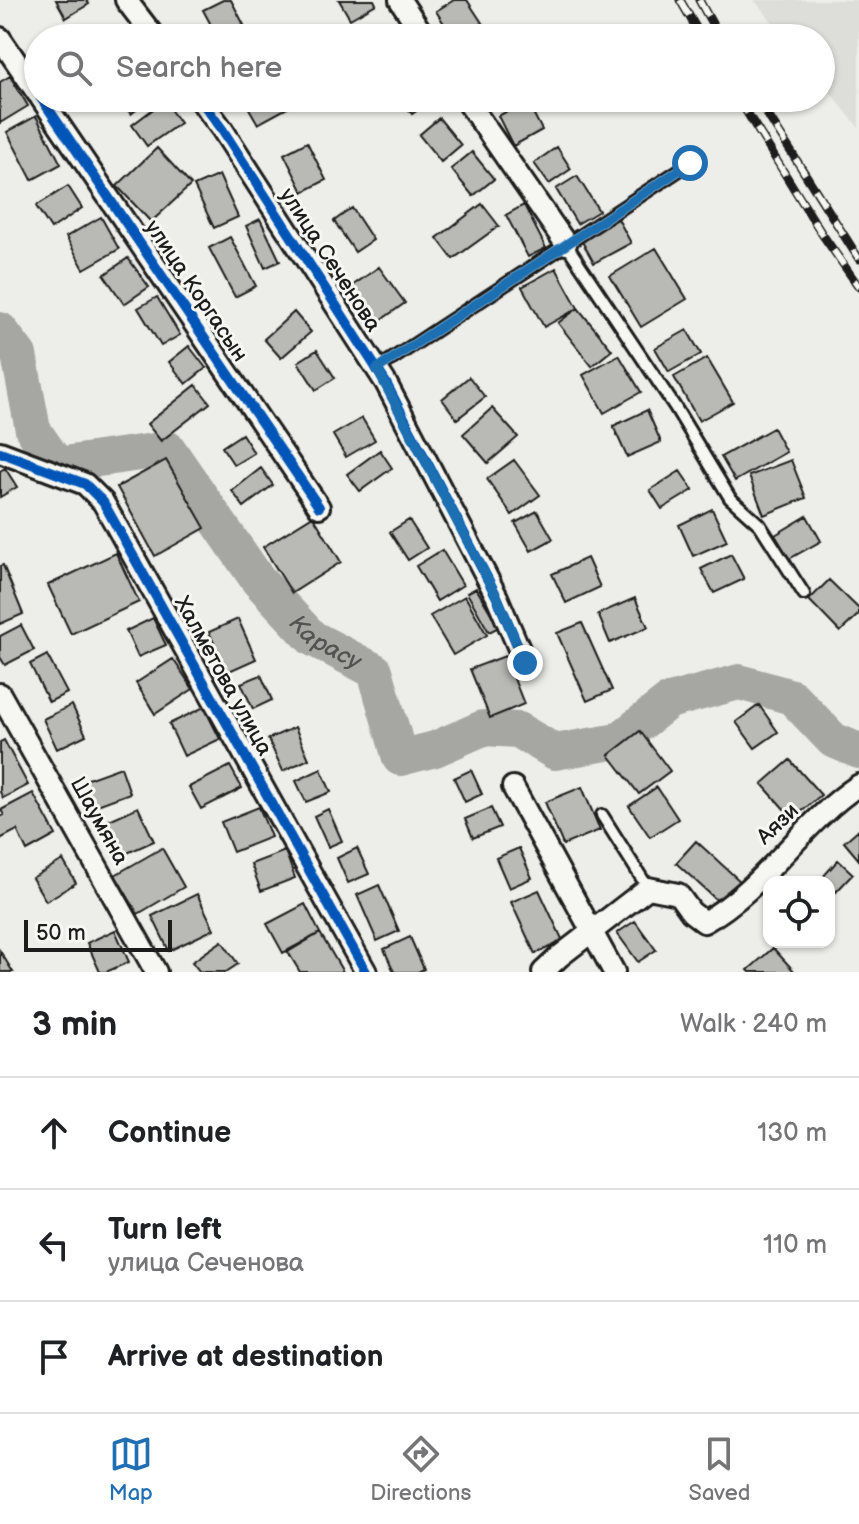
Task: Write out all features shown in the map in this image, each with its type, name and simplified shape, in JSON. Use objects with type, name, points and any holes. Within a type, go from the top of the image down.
[{"type":"street","points":[[126,0],[144,24]]},
{"type":"street","points":[[400,0],[416,24]]},
{"type":"street","name":"улица Коргасын","points":[[0,38],[24,73]]},
{"type":"street","name":"улица Коргасын","points":[[51,112],[319,507]]},
{"type":"street","name":"улица Сеченова","points":[[209,112],[377,369],[497,597],[525,663]]},
{"type":"street","points":[[475,112],[566,244]]},
{"type":"street","name":"Халметова улица","points":[[0,452],[85,484],[103,502],[366,972]]},
{"type":"street","name":"Шаумяна","points":[[0,694],[156,972]]},
{"type":"street","name":"Аязи","points":[[648,888],[678,894],[691,912],[704,922],[728,908],[795,841],[859,785]]},
{"type":"street","points":[[513,787],[614,972]]},
{"type":"street","points":[[543,972],[648,888]]},
{"type":"lane","points":[[377,369],[690,163]]},
{"type":"lane","points":[[566,244],[675,407],[730,498],[760,525],[804,594]]},
{"type":"lane","points":[[602,815],[648,888]]},
{"type":"shaded area","points":[[754,0],[859,0],[859,128],[835,98],[835,24],[774,24]]},
{"type":"building","points":[[56,0],[86,0],[89,4],[66,18]]},
{"type":"building","points":[[223,0],[231,0],[243,24],[210,24],[203,10]]},
{"type":"building","points":[[339,0],[374,0],[376,4],[350,19]]},
{"type":"building","points":[[454,0],[467,0],[483,24],[444,24],[436,11]]},
{"type":"building","points":[[10,76],[24,99],[24,108],[0,123],[0,82]]},
{"type":"building","points":[[149,112],[172,112],[180,123],[147,146],[132,125]]},
{"type":"building","points":[[251,112],[280,112],[258,124]]},
{"type":"building","points":[[506,112],[533,112],[542,130],[513,146],[498,116]]},
{"type":"building","points":[[36,116],[61,164],[32,180],[7,132]]},
{"type":"building","points":[[439,118],[461,145],[441,162],[419,135]]},
{"type":"building","points":[[307,142],[326,180],[303,192],[284,154]]},
{"type":"building","points":[[557,147],[571,169],[549,184],[534,163]]},
{"type":"building","points":[[157,148],[191,185],[151,222],[117,186]]},
{"type":"building","points":[[472,152],[494,179],[473,196],[451,169]]},
{"type":"building","points":[[219,175],[238,217],[214,228],[194,186]]},
{"type":"building","points":[[577,176],[599,211],[577,224],[556,189]]},
{"type":"building","points":[[68,186],[82,208],[51,229],[36,206]]},
{"type":"building","points":[[482,204],[499,226],[453,259],[437,238]]},
{"type":"building","points":[[524,205],[546,248],[528,257],[506,215]]},
{"type":"building","points":[[352,208],[373,240],[355,252],[334,221]]},
{"type":"building","points":[[101,217],[119,249],[84,269],[66,237]]},
{"type":"building","points":[[617,217],[631,243],[594,263],[580,238]]},
{"type":"building","points":[[260,219],[280,261],[265,268],[246,226]]},
{"type":"building","points":[[230,237],[256,286],[235,297],[209,248]]},
{"type":"building","points":[[656,248],[687,299],[641,327],[610,276]]},
{"type":"building","points":[[128,258],[149,287],[124,304],[104,275]]},
{"type":"building","points":[[379,267],[405,303],[371,327],[345,291]]},
{"type":"building","points":[[556,268],[578,308],[544,327],[522,287]]},
{"type":"building","points":[[157,297],[180,335],[161,346],[138,308]]},
{"type":"building","points":[[578,308],[612,350],[592,366],[558,323]]},
{"type":"building","points":[[294,312],[311,332],[281,358],[264,339]]},
{"type":"building","points":[[687,330],[701,354],[669,372],[655,348]]},
{"type":"building","points":[[189,346],[206,368],[186,384],[169,362]]},
{"type":"building","points":[[317,350],[335,378],[316,390],[298,362]]},
{"type":"building","points":[[619,355],[641,392],[604,413],[583,375]]},
{"type":"building","points":[[707,358],[733,402],[699,421],[674,377]]},
{"type":"building","points":[[469,377],[485,397],[457,419],[442,399]]},
{"type":"building","points":[[196,385],[210,403],[161,441],[147,424]]},
{"type":"building","points":[[492,408],[518,437],[488,463],[463,434]]},
{"type":"building","points":[[647,410],[661,442],[627,457],[613,426]]},
{"type":"building","points":[[362,418],[375,440],[346,457],[333,435]]},
{"type":"building","points":[[773,428],[786,452],[735,481],[721,457]]},
{"type":"building","points":[[242,434],[254,453],[234,465],[222,447]]},
{"type":"building","points":[[380,450],[392,468],[360,491],[347,474]]},
{"type":"building","points":[[166,460],[205,528],[155,556],[117,487]]},
{"type":"building","points":[[514,460],[540,495],[512,515],[487,479]]},
{"type":"building","points":[[791,460],[806,498],[764,515],[749,476]]},
{"type":"building","points":[[5,468],[17,487],[0,497],[0,471]]},
{"type":"building","points":[[261,468],[273,485],[244,507],[232,491]]},
{"type":"building","points":[[680,471],[693,490],[662,509],[650,490]]},
{"type":"building","points":[[712,509],[727,541],[693,556],[679,525]]},
{"type":"building","points":[[537,511],[553,539],[531,551],[515,523]]},
{"type":"building","points":[[313,516],[341,562],[292,593],[263,547]]},
{"type":"building","points":[[807,516],[821,541],[789,559],[775,535]]},
{"type":"building","points":[[409,520],[427,548],[408,560],[390,532]]},
{"type":"building","points":[[442,550],[463,585],[437,601],[416,566]]},
{"type":"building","points":[[116,553],[139,602],[71,634],[48,585]]},
{"type":"building","points":[[731,554],[744,579],[714,593],[701,569]]},
{"type":"building","points":[[587,558],[600,587],[566,603],[552,574]]},
{"type":"building","points":[[3,565],[23,614],[0,624],[0,566]]},
{"type":"building","points":[[829,580],[859,609],[859,614],[840,632],[809,600]]},
{"type":"building","points":[[476,588],[499,627],[489,632],[467,593]]},
{"type":"building","points":[[465,596],[487,635],[453,655],[430,616]]},
{"type":"building","points":[[635,598],[648,627],[610,643],[598,614]]},
{"type":"building","points":[[153,618],[166,645],[138,657],[126,631]]},
{"type":"building","points":[[238,619],[256,659],[227,672],[209,632]]},
{"type":"building","points":[[582,623],[612,690],[587,701],[557,633]]},
{"type":"building","points":[[21,625],[34,650],[5,665],[0,657],[0,636]]},
{"type":"building","points":[[47,655],[67,693],[49,702],[30,664]]},
{"type":"building","points":[[505,656],[524,704],[490,718],[470,669]]},
{"type":"building","points":[[173,659],[193,689],[155,714],[136,683]]},
{"type":"building","points":[[261,675],[272,700],[253,709],[241,683]]},
{"type":"building","points":[[72,705],[86,735],[57,749],[43,719]]},
{"type":"building","points":[[759,705],[778,732],[755,748],[736,722]]},
{"type":"building","points":[[204,707],[220,739],[184,756],[169,724]]},
{"type":"building","points":[[295,727],[309,759],[283,771],[268,739]]},
{"type":"building","points":[[640,731],[670,771],[639,794],[609,755]]},
{"type":"building","points":[[4,740],[28,785],[3,798],[0,792],[0,742]]},
{"type":"building","points":[[790,760],[821,795],[793,819],[762,784]]},
{"type":"building","points":[[230,766],[242,788],[201,809],[189,787]]},
{"type":"building","points":[[121,767],[130,793],[92,807],[82,781]]},
{"type":"building","points":[[321,769],[331,792],[306,802],[296,781]]},
{"type":"building","points":[[471,770],[482,794],[465,802],[454,778]]},
{"type":"building","points":[[582,787],[600,830],[563,845],[545,802]]},
{"type":"building","points":[[657,787],[678,819],[650,837],[629,806]]},
{"type":"building","points":[[33,793],[56,835],[27,851],[17,830],[0,839],[0,817],[4,815],[1,810]]},
{"type":"building","points":[[138,807],[154,841],[123,855],[107,821]]},
{"type":"building","points":[[259,807],[271,837],[233,852],[221,822]]},
{"type":"building","points":[[491,808],[500,827],[473,838],[465,819]]},
{"type":"building","points":[[328,809],[342,841],[328,847],[314,816]]},
{"type":"building","points":[[859,829],[859,860],[844,842]]},
{"type":"building","points":[[696,841],[741,882],[721,904],[676,863]]},
{"type":"building","points":[[162,848],[184,887],[138,914],[115,875]]},
{"type":"building","points":[[357,848],[369,874],[348,883],[337,858]]},
{"type":"building","points":[[519,848],[532,878],[509,888],[496,858]]},
{"type":"building","points":[[285,851],[295,878],[261,891],[251,864]]},
{"type":"building","points":[[63,860],[76,883],[46,901],[32,878]]},
{"type":"building","points":[[838,860],[853,874],[836,892],[835,876],[824,876]]},
{"type":"building","points":[[379,885],[399,931],[377,941],[357,895]]},
{"type":"building","points":[[539,890],[563,941],[535,954],[511,902]]},
{"type":"building","points":[[197,894],[214,929],[169,951],[152,916]]},
{"type":"building","points":[[305,904],[320,933],[283,953],[267,924]]},
{"type":"building","points":[[635,921],[656,950],[638,962],[617,933]]},
{"type":"building","points":[[115,930],[129,962],[100,972],[87,943]]},
{"type":"building","points":[[320,933],[343,972],[300,972],[288,952]]},
{"type":"building","points":[[410,937],[424,969],[394,972],[384,949]]},
{"type":"building","points":[[222,941],[238,964],[226,972],[200,972],[192,962]]},
{"type":"building","points":[[773,948],[795,972],[750,972],[748,970]]},
{"type":"building","points":[[0,951],[13,972],[0,972]]},
{"type":"waterway","name":"Карасу","points":[[0,330],[19,355],[33,430],[57,465],[168,449],[258,580],[312,638],[375,671],[400,758],[435,749],[483,728],[518,730],[555,752],[618,741],[669,701],[739,682],[792,697],[833,740],[859,751]]},
{"type":"railway","points":[[680,0],[694,24]]},
{"type":"railway","points":[[699,0],[712,24]]},
{"type":"railway","points":[[747,112],[822,234],[859,287]]},
{"type":"railway","points":[[766,112],[859,259]]},
{"type":"cycle path","points":[[51,112],[319,507]]},
{"type":"cycle path","points":[[209,112],[386,383],[497,597],[525,663]]},
{"type":"cycle path","points":[[0,452],[85,484],[103,502],[366,972]]},
{"type":"route","points":[[525,663],[497,597],[377,369],[690,163]]}]
